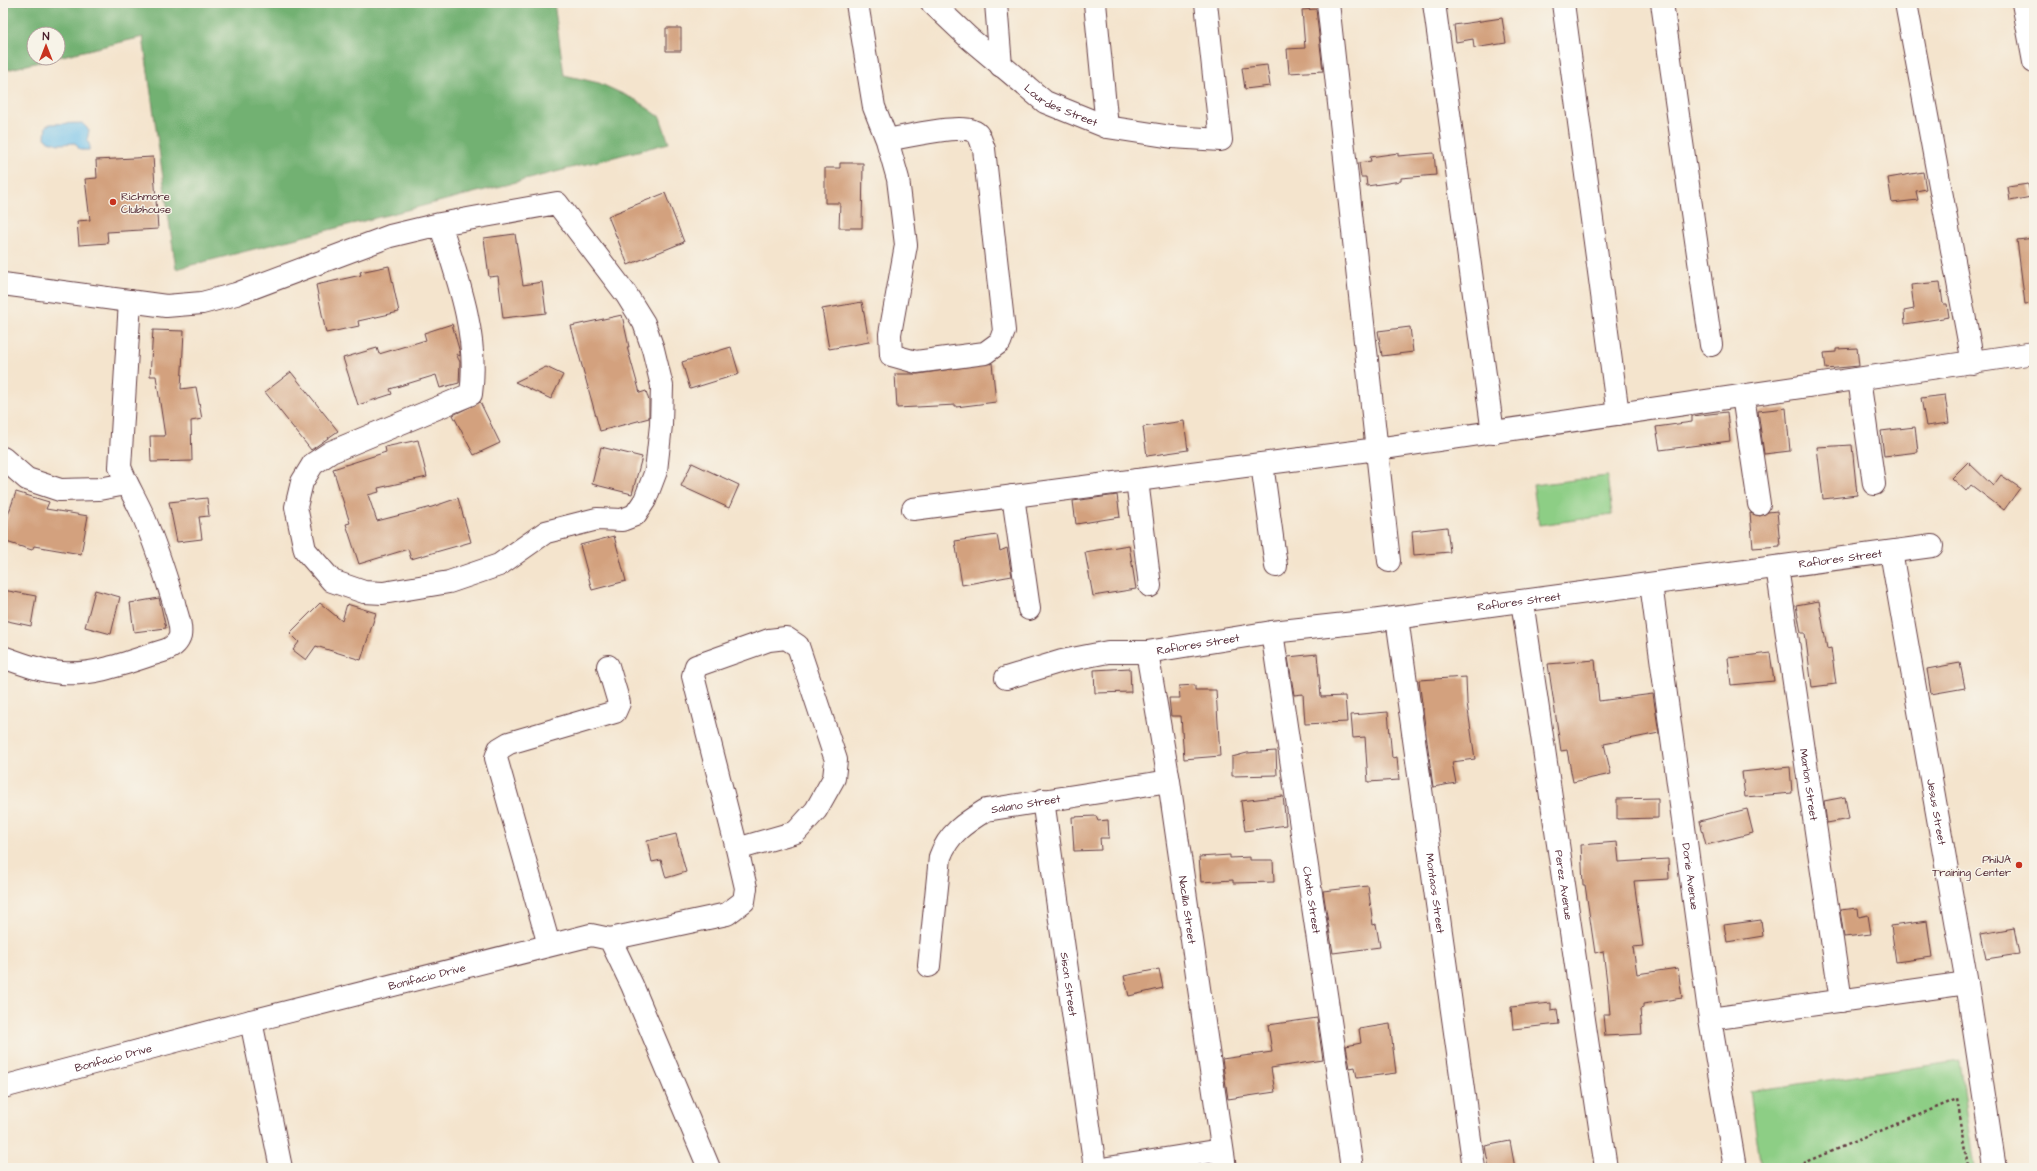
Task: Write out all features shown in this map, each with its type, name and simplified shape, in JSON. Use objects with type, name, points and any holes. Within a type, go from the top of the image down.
[{"type":"street","points":[[857,3],[874,106],[887,140],[898,179],[906,245],[890,334],[891,355],[916,362],[985,353],[1000,342],[1004,331],[984,149],[978,134],[972,130],[949,130],[887,140]]},
{"type":"street","name":"Lourdes Street","points":[[932,3],[1001,66],[1045,102],[1107,127],[1172,137],[1221,140],[1206,3]]},
{"type":"street","points":[[996,3],[1001,66]]},
{"type":"street","points":[[1095,3],[1107,127]]},
{"type":"street","points":[[1328,3],[1389,561]]},
{"type":"street","points":[[1434,3],[1493,433]]},
{"type":"street","points":[[1563,3],[1618,414]]},
{"type":"street","points":[[1662,3],[1711,345]]},
{"type":"street","points":[[1906,3],[1973,363]]},
{"type":"street","points":[[2023,3],[2034,62]]},
{"type":"street","points":[[3,284],[166,306],[202,303],[220,299],[390,236],[440,224],[557,203],[626,294],[644,323],[653,349],[662,386],[661,425],[656,471],[645,500],[635,515],[622,520],[597,519],[546,532],[499,565],[449,582],[383,593],[364,592],[332,580],[305,550],[296,507],[302,482],[313,464],[330,452],[471,394],[474,358],[463,296],[440,224]]},
{"type":"street","points":[[3,657],[34,668],[63,673],[95,671],[166,650],[176,645],[179,640],[181,629],[163,568],[141,510],[126,484],[120,467],[130,301]]},
{"type":"street","points":[[913,509],[1493,433],[2034,353]]},
{"type":"street","points":[[1858,379],[1874,484]]},
{"type":"street","points":[[1743,396],[1759,504]]},
{"type":"street","points":[[3,458],[27,479],[60,490],[99,489],[126,484]]},
{"type":"street","points":[[1262,464],[1276,566]]},
{"type":"street","points":[[1137,480],[1150,586]]},
{"type":"street","points":[[1013,496],[1030,609]]},
{"type":"street","name":"Raflores Street","points":[[1006,678],[1077,658],[1108,652],[1147,652],[1272,632],[1397,618],[1932,546]]},
{"type":"street","name":"Jesus Street","points":[[1891,552],[1967,983],[1995,1168]]},
{"type":"street","name":"Marlon Street","points":[[1777,567],[1841,1001]]},
{"type":"street","name":"Dorie Avenue","points":[[1651,584],[1710,1020],[1735,1168]]},
{"type":"street","name":"Perez Avenue","points":[[1522,601],[1606,1168]]},
{"type":"street","name":"Montaos Street","points":[[1397,618],[1474,1168]]},
{"type":"street","name":"Chato Street","points":[[1272,632],[1352,1168]]},
{"type":"street","points":[[709,1168],[632,985],[610,939],[727,914],[744,901],[746,888],[693,676],[696,666],[769,640],[786,638],[798,646],[836,760],[834,778],[816,810],[796,832],[737,849]]},
{"type":"street","name":"Nacilla Street","points":[[1147,652],[1169,781],[1223,1159]]},
{"type":"street","points":[[549,946],[496,758],[499,749],[509,742],[614,712],[618,703],[608,666]]},
{"type":"street","name":"Salano Street","points":[[929,966],[940,857],[944,844],[962,824],[986,810],[1169,781]]},
{"type":"street","name":"Sison Street","points":[[1043,800],[1094,1168]]},
{"type":"street","name":"Bonifacio Drive","points":[[3,1087],[251,1021],[590,935],[610,939]]},
{"type":"street","points":[[1710,1020],[1967,983]]},
{"type":"street","points":[[251,1021],[281,1168]]},
{"type":"street","points":[[1108,1168],[1223,1159]]},
{"type":"path","points":[[1791,1168],[1957,1099],[1969,1168]]},
{"type":"green space","points":[[3,3],[554,3],[564,75],[599,83],[636,100],[660,117],[669,143],[176,269],[143,37],[66,55],[66,26],[26,26],[26,65],[3,71]]},
{"type":"green space","points":[[1607,476],[1612,515],[1539,525],[1533,485]]},
{"type":"green space","points":[[1960,1061],[1975,1168],[1761,1168],[1750,1091]]},
{"type":"water","points":[[82,123],[89,130],[87,140],[90,146],[89,150],[80,150],[75,143],[59,144],[48,141],[45,138],[46,126],[50,124]]},
{"type":"building","points":[[1316,9],[1323,71],[1289,73],[1287,49],[1305,48],[1302,10]]},
{"type":"building","points":[[1502,18],[1506,43],[1474,48],[1473,39],[1456,42],[1454,25]]},
{"type":"building","points":[[666,28],[681,28],[681,51],[666,51]]},
{"type":"building","points":[[1267,65],[1270,86],[1245,89],[1242,68]]},
{"type":"building","points":[[1398,153],[1398,156],[1434,153],[1436,175],[1401,178],[1401,181],[1367,186],[1366,177],[1361,177],[1359,163],[1371,161],[1370,157]]},
{"type":"building","points":[[153,157],[158,229],[107,232],[108,243],[79,245],[77,221],[90,220],[85,179],[97,178],[96,160]]},
{"type":"building","points":[[840,163],[863,163],[862,228],[839,228],[840,203],[825,203],[825,168],[840,168]]},
{"type":"building","points":[[1923,172],[1926,189],[1916,191],[1918,200],[1892,203],[1888,178]]},
{"type":"building","points":[[2028,184],[2031,197],[2010,201],[2008,187]]},
{"type":"building","points":[[665,193],[684,242],[628,265],[608,216]]},
{"type":"building","points":[[515,234],[523,285],[542,282],[546,313],[503,318],[498,276],[489,277],[484,238]]},
{"type":"building","points":[[2034,238],[2034,303],[2025,304],[2017,240]]},
{"type":"building","points":[[389,266],[399,312],[358,321],[359,326],[326,333],[316,285],[361,275],[360,272]]},
{"type":"building","points":[[1940,282],[1943,304],[1947,304],[1949,317],[1905,324],[1904,311],[1914,309],[1911,285]]},
{"type":"building","points":[[862,302],[869,342],[829,349],[822,309]]},
{"type":"building","points":[[622,315],[629,347],[627,347],[640,393],[646,391],[649,401],[649,418],[600,431],[571,326]]},
{"type":"building","points":[[452,324],[460,353],[460,356],[456,354],[460,362],[459,383],[440,388],[436,375],[390,389],[392,394],[358,405],[343,358],[377,348],[379,354],[426,340],[424,333]]},
{"type":"building","points":[[1410,327],[1413,352],[1382,356],[1378,331]]},
{"type":"building","points":[[153,330],[184,331],[181,389],[196,387],[202,419],[191,421],[192,461],[151,462],[150,436],[165,436],[156,376],[150,376]]},
{"type":"building","points":[[731,347],[739,374],[690,389],[682,362]]},
{"type":"building","points":[[1857,348],[1859,366],[1826,369],[1824,353],[1836,352],[1836,349]]},
{"type":"building","points":[[992,363],[996,402],[956,407],[956,405],[897,408],[895,374],[918,374]]},
{"type":"building","points":[[546,367],[563,375],[551,399],[515,382]]},
{"type":"building","points":[[291,372],[338,431],[311,450],[265,392]]},
{"type":"building","points":[[1945,395],[1949,423],[1926,426],[1921,398]]},
{"type":"building","points":[[480,402],[500,443],[474,455],[453,415]]},
{"type":"building","points":[[1786,408],[1790,451],[1764,454],[1758,411]]},
{"type":"building","points":[[1727,412],[1730,441],[1660,450],[1656,427],[1692,422],[1692,416]]},
{"type":"building","points":[[1184,421],[1188,450],[1147,456],[1143,427]]},
{"type":"building","points":[[1915,427],[1918,452],[1884,456],[1881,431]]},
{"type":"building","points":[[418,440],[427,477],[378,488],[379,492],[368,495],[377,521],[432,507],[458,498],[471,542],[411,559],[408,549],[359,564],[346,524],[350,523],[333,469],[386,452],[385,447]]},
{"type":"building","points":[[1852,445],[1857,495],[1823,499],[1817,447]]},
{"type":"building","points":[[601,447],[642,457],[632,494],[592,484]]},
{"type":"building","points":[[1968,462],[1993,486],[2001,475],[2020,488],[2004,510],[1971,485],[1966,491],[1952,478]]},
{"type":"building","points":[[692,463],[739,485],[729,508],[681,486]]},
{"type":"building","points":[[16,492],[49,502],[46,509],[88,516],[81,554],[34,546],[32,550],[3,541],[3,529]]},
{"type":"building","points":[[1117,495],[1120,517],[1076,524],[1073,501]]},
{"type":"building","points":[[207,498],[209,516],[199,517],[202,539],[177,542],[169,502]]},
{"type":"building","points":[[1777,511],[1780,546],[1753,548],[1750,513],[1760,516],[1768,512]]},
{"type":"building","points":[[1447,527],[1450,552],[1414,555],[1412,531]]},
{"type":"building","points":[[997,535],[1000,551],[1007,548],[1012,576],[962,585],[955,541]]},
{"type":"building","points":[[614,536],[626,581],[592,590],[580,545]]},
{"type":"building","points":[[1129,545],[1136,589],[1093,596],[1085,552]]},
{"type":"building","points":[[3,590],[36,596],[31,626],[3,620]]},
{"type":"building","points":[[95,590],[120,597],[111,634],[85,627]]},
{"type":"building","points":[[159,598],[166,628],[134,632],[130,603]]},
{"type":"building","points":[[1819,601],[1827,649],[1831,648],[1836,684],[1812,687],[1805,633],[1801,633],[1796,605]]},
{"type":"building","points":[[320,603],[342,621],[347,604],[376,613],[361,660],[316,646],[306,660],[293,650],[299,642],[290,633]]},
{"type":"building","points":[[1770,653],[1774,681],[1731,685],[1728,658]]},
{"type":"building","points":[[1317,654],[1321,697],[1345,696],[1347,722],[1305,724],[1303,694],[1294,695],[1288,657]]},
{"type":"building","points":[[1595,660],[1599,701],[1653,694],[1659,733],[1604,744],[1611,774],[1573,782],[1567,750],[1561,751],[1548,664]]},
{"type":"building","points":[[1960,663],[1965,688],[1931,694],[1927,669]]},
{"type":"building","points":[[1130,668],[1131,692],[1095,693],[1094,670]]},
{"type":"building","points":[[1466,677],[1467,703],[1475,759],[1452,762],[1456,783],[1433,787],[1419,680]]},
{"type":"building","points":[[1195,685],[1195,690],[1216,690],[1220,756],[1184,759],[1181,716],[1171,716],[1169,698],[1180,698],[1179,686]]},
{"type":"building","points":[[1388,712],[1392,758],[1397,757],[1399,780],[1368,782],[1365,737],[1353,738],[1351,715]]},
{"type":"building","points":[[1276,751],[1277,775],[1232,776],[1232,757],[1247,753]]},
{"type":"building","points":[[1790,767],[1792,793],[1745,797],[1742,772]]},
{"type":"building","points":[[1283,796],[1286,825],[1245,831],[1241,801]]},
{"type":"building","points":[[1845,797],[1849,819],[1827,823],[1824,801]]},
{"type":"building","points":[[1658,798],[1658,818],[1617,819],[1617,799]]},
{"type":"building","points":[[1747,809],[1753,833],[1706,845],[1700,821]]},
{"type":"building","points":[[1096,816],[1098,821],[1108,820],[1109,838],[1100,838],[1101,850],[1074,851],[1072,817]]},
{"type":"building","points":[[676,834],[686,872],[666,878],[661,860],[652,862],[647,841]]},
{"type":"building","points":[[1617,842],[1619,862],[1668,859],[1669,879],[1634,881],[1643,946],[1633,947],[1637,974],[1678,968],[1682,998],[1643,1004],[1643,1008],[1640,1009],[1642,1034],[1605,1036],[1603,1015],[1610,1015],[1608,990],[1603,951],[1595,953],[1585,885],[1583,885],[1581,845]]},
{"type":"building","points":[[1230,855],[1230,858],[1250,857],[1250,860],[1273,860],[1274,882],[1233,883],[1233,880],[1201,882],[1199,857]]},
{"type":"building","points":[[1368,886],[1373,925],[1376,924],[1380,947],[1333,953],[1323,891]]},
{"type":"building","points":[[1858,908],[1859,917],[1868,915],[1871,934],[1844,937],[1840,910]]},
{"type":"building","points":[[1761,920],[1763,936],[1727,942],[1724,925]]},
{"type":"building","points":[[1927,921],[1932,957],[1896,962],[1891,926]]},
{"type":"building","points":[[2014,928],[2019,954],[1986,959],[1981,934]]},
{"type":"building","points":[[1159,969],[1163,988],[1129,996],[1124,976]]},
{"type":"building","points":[[1551,1003],[1551,1010],[1557,1009],[1559,1024],[1513,1029],[1511,1007]]},
{"type":"building","points":[[1317,1018],[1323,1060],[1271,1068],[1275,1092],[1228,1099],[1222,1059],[1272,1052],[1268,1025]]},
{"type":"building","points":[[1390,1024],[1396,1073],[1357,1078],[1355,1067],[1350,1068],[1346,1046],[1361,1043],[1359,1029]]},
{"type":"building","points":[[1510,1141],[1515,1168],[1489,1168],[1485,1146]]},
{"type":"place","name":"Richmore Clubhouse","points":[[113,202]]},
{"type":"place","name":"PhilJA Training Center","points":[[2019,865]]}]
